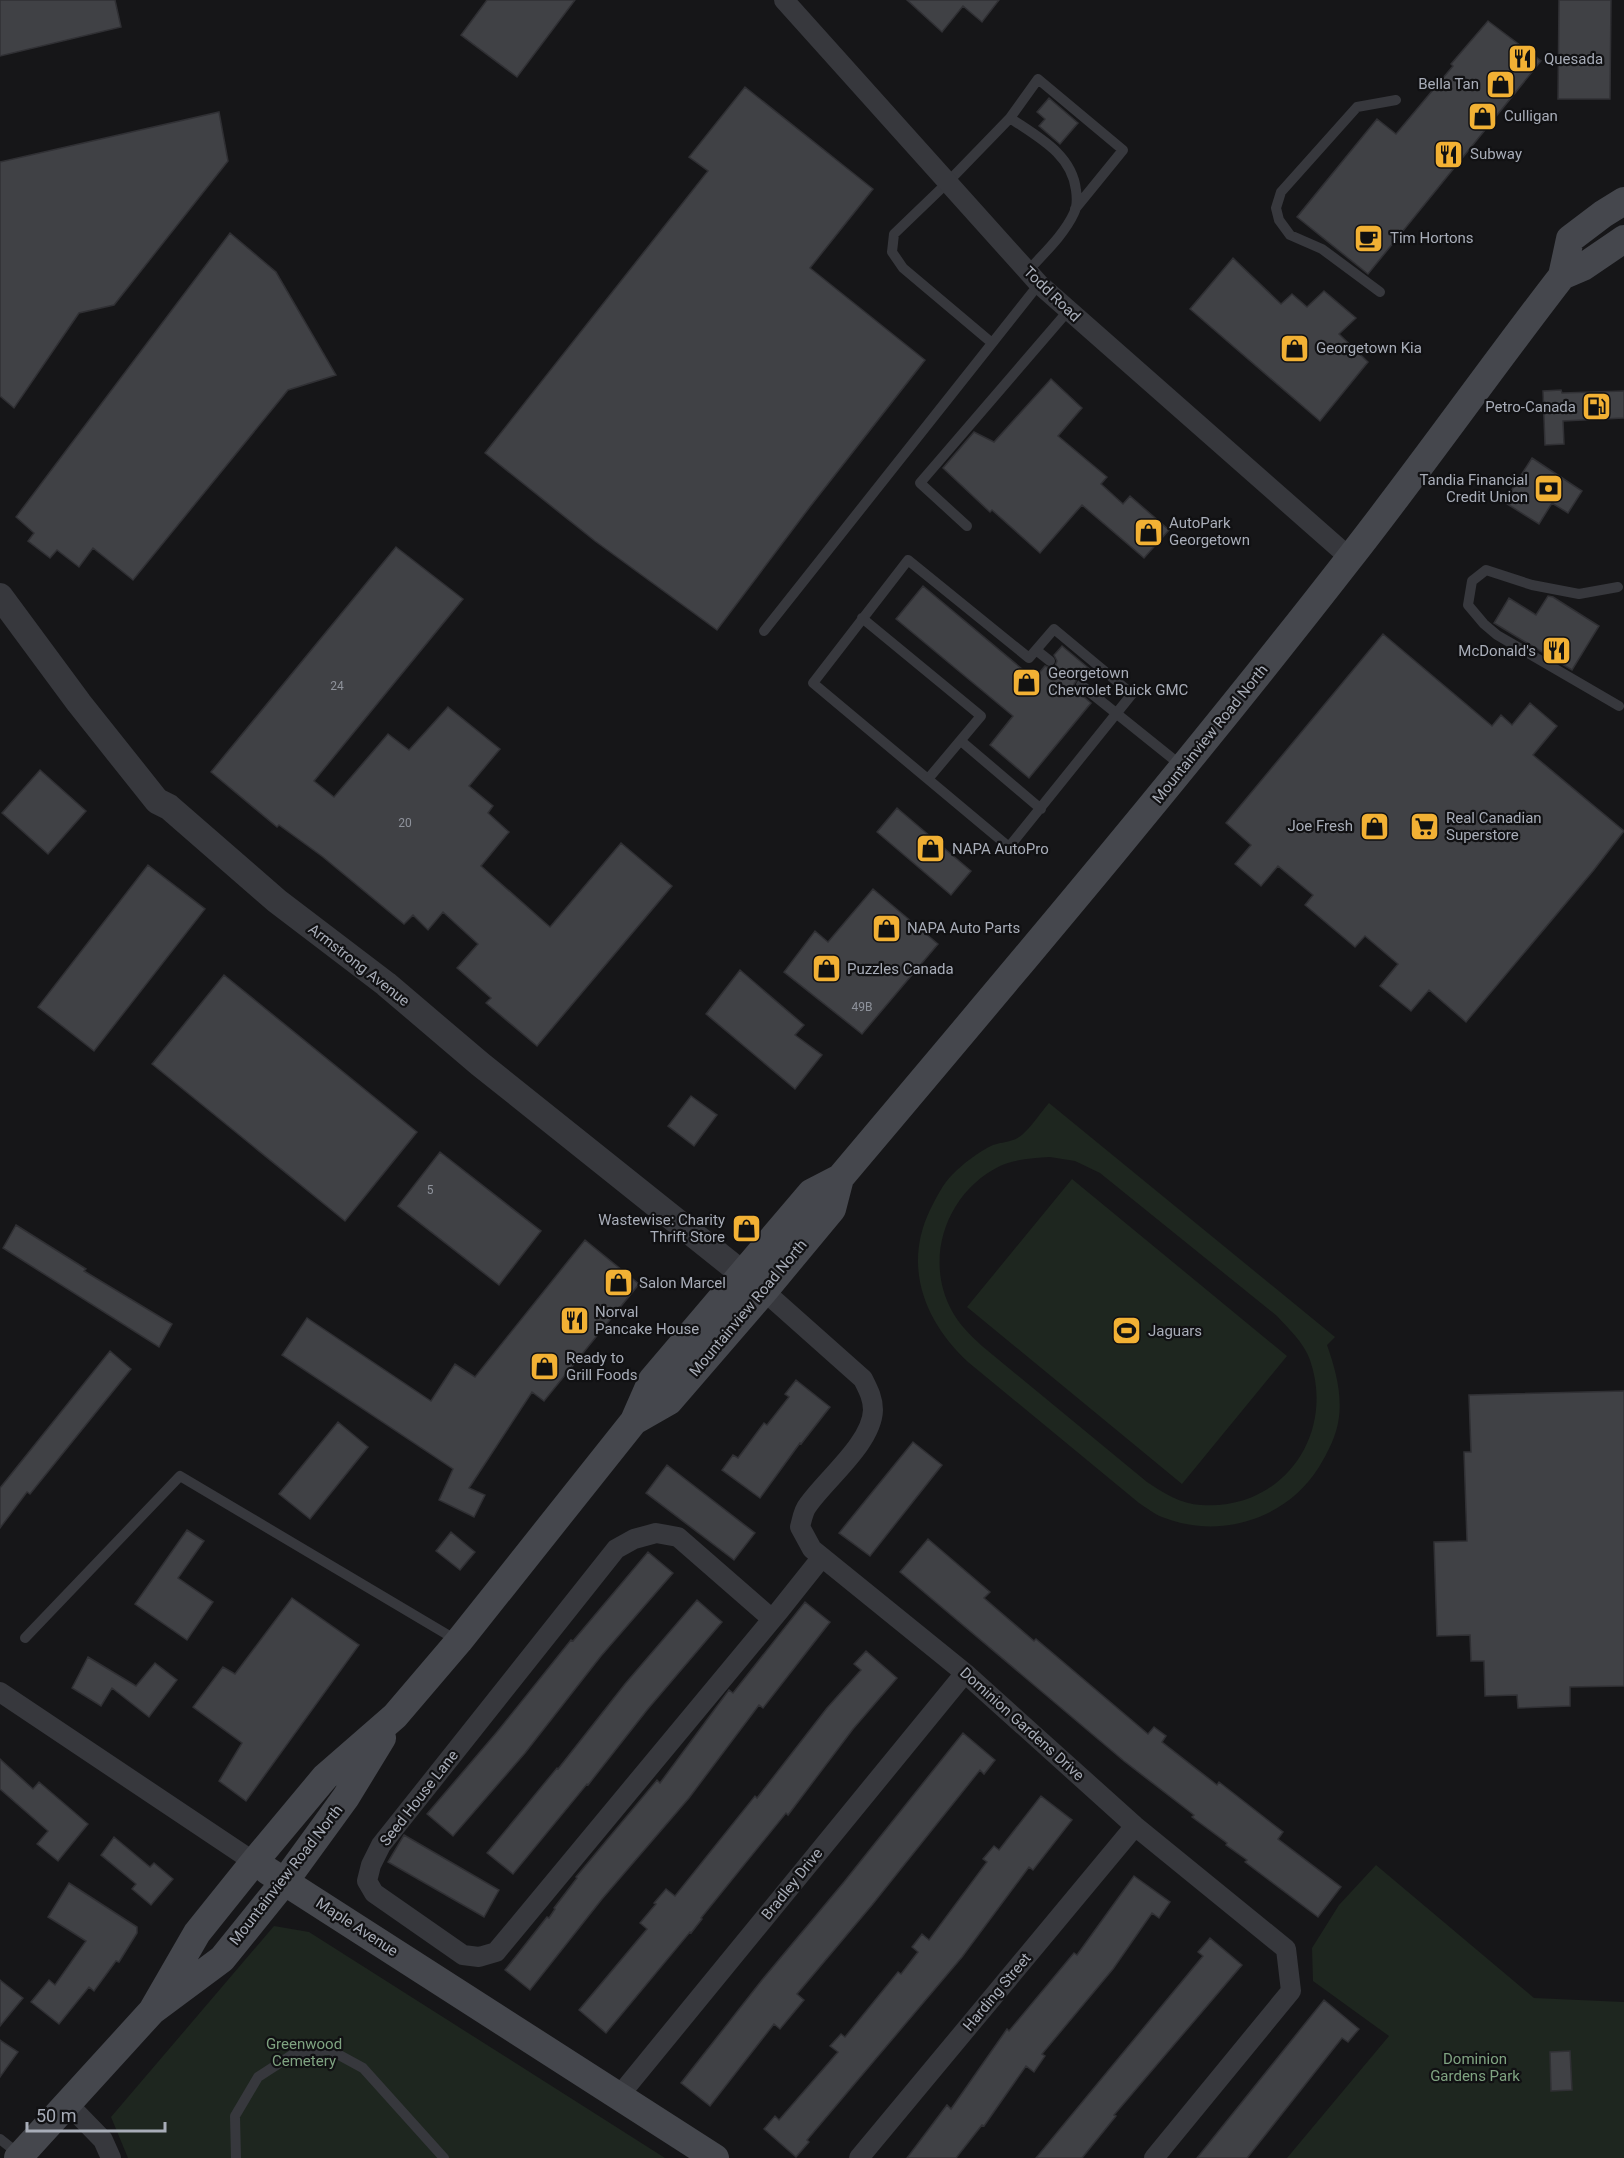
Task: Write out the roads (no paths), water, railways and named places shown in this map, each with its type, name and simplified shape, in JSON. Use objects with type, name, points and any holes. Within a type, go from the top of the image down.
[{"type":"main road","name":"Mountainview Road North","points":[[152,2012],[197,1933],[325,1777],[395,1716],[459,1641],[634,1421],[669,1401],[753,1282],[832,1209],[840,1178],[1124,842],[1350,558],[1562,276],[1570,239],[1624,201]]},
{"type":"main road","name":"Mountainview Road North","points":[[1562,276],[1618,249]]},
{"type":"main road","name":"Mountainview Road North","points":[[13,2151],[68,2103],[152,2012],[222,1959],[285,1881],[346,1797],[395,1716]]},
{"type":"main road","name":"Maple Avenue","points":[[254,1862],[715,2158]]},
{"type":"street","name":"Todd Road","points":[[784,0],[1033,278],[1350,558]]},
{"type":"street","name":"Armstrong Avenue","points":[[0,596],[79,703],[157,801],[169,807],[278,901],[386,984],[480,1064],[753,1282]]},
{"type":"street","name":"Dominion Gardens Drive","points":[[753,1282],[863,1379],[872,1398],[871,1425],[855,1449],[806,1508],[800,1527],[812,1549],[965,1673],[1135,1826],[1286,1950],[1291,1991],[1154,2158]]},
{"type":"street","name":"Seed House Lane","points":[[772,1619],[678,1537],[656,1533],[634,1539],[616,1549],[381,1845],[371,1865],[367,1881],[374,1893],[463,1955],[479,1957],[495,1952],[772,1619],[822,1557]]},
{"type":"street","name":"Bradley Drive","points":[[619,2096],[965,1673]]},
{"type":"street","name":"Maple Avenue","points":[[0,1692],[254,1862]]},
{"type":"street","name":"Harding Street","points":[[859,2158],[1135,1826]]},
{"type":"street","points":[[68,2103],[103,2140],[111,2158]]},
{"type":"lane","points":[[764,631],[992,343],[1075,210],[1123,150],[1038,80],[1010,118],[894,234],[892,252],[903,268],[992,343]]},
{"type":"lane","points":[[1380,292],[1322,249],[1290,235],[1279,220],[1276,208],[1281,192],[1357,107],[1396,100]]},
{"type":"lane","points":[[1010,118],[1046,142],[1067,162],[1075,178],[1077,195],[1075,210]]},
{"type":"lane","points":[[967,526],[920,483],[1068,311]]},
{"type":"lane","points":[[908,560],[1029,658],[1054,629],[1132,694],[1009,847],[813,683],[862,618],[908,560]]},
{"type":"lane","points":[[1618,587],[1579,594],[1532,585],[1486,570],[1472,581],[1468,605],[1497,635],[1619,706]]},
{"type":"lane","points":[[862,618],[981,717],[928,779]]},
{"type":"lane","points":[[1036,650],[1050,661]]},
{"type":"lane","points":[[1081,685],[1183,768]]},
{"type":"lane","points":[[961,741],[1041,808]]},
{"type":"lane","points":[[25,1638],[180,1476],[459,1641]]},
{"type":"lane","points":[[236,2158],[235,2116],[258,2077],[295,2053],[330,2050],[363,2068],[444,2158]]},
{"type":"place","name":"Quesada","points":[[1523,59]]},
{"type":"place","name":"Bella Tan","points":[[1500,84]]},
{"type":"place","name":"Culligan","points":[[1483,116]]},
{"type":"place","name":"Subway","points":[[1449,154]]},
{"type":"place","name":"Tim Hortons","points":[[1369,238]]},
{"type":"place","name":"Georgetown Kia","points":[[1295,348]]},
{"type":"place","name":"Petro-Canada","points":[[1597,407]]},
{"type":"place","name":"Tandia Financial Credit Union","points":[[1549,489]]},
{"type":"place","name":"AutoPark Georgetown","points":[[1148,532]]},
{"type":"place","name":"McDonald's","points":[[1557,651]]},
{"type":"place","name":"Georgetown Chevrolet Buick GMC","points":[[1027,682]]},
{"type":"place","name":"Joe Fresh","points":[[1374,826]]},
{"type":"place","name":"Real Canadian Superstore","points":[[1425,827]]},
{"type":"place","name":"NAPA AutoPro","points":[[931,849]]},
{"type":"place","name":"NAPA Auto Parts","points":[[886,928]]},
{"type":"place","name":"Puzzles Canada","points":[[826,969]]},
{"type":"place","name":"Wastewise: Charity Thrift Store","points":[[746,1229]]},
{"type":"place","name":"Salon Marcel","points":[[618,1283]]},
{"type":"place","name":"Norval Pancake House","points":[[574,1321]]},
{"type":"place","name":"Jaguars","points":[[1127,1331]]},
{"type":"place","name":"Ready to Grill Foods","points":[[545,1367]]},
{"type":"park label","name":"Greenwood Cemetery","points":[[304,2052]]},
{"type":"park label","name":"Dominion Gardens Park","points":[[1475,2068]]}]
